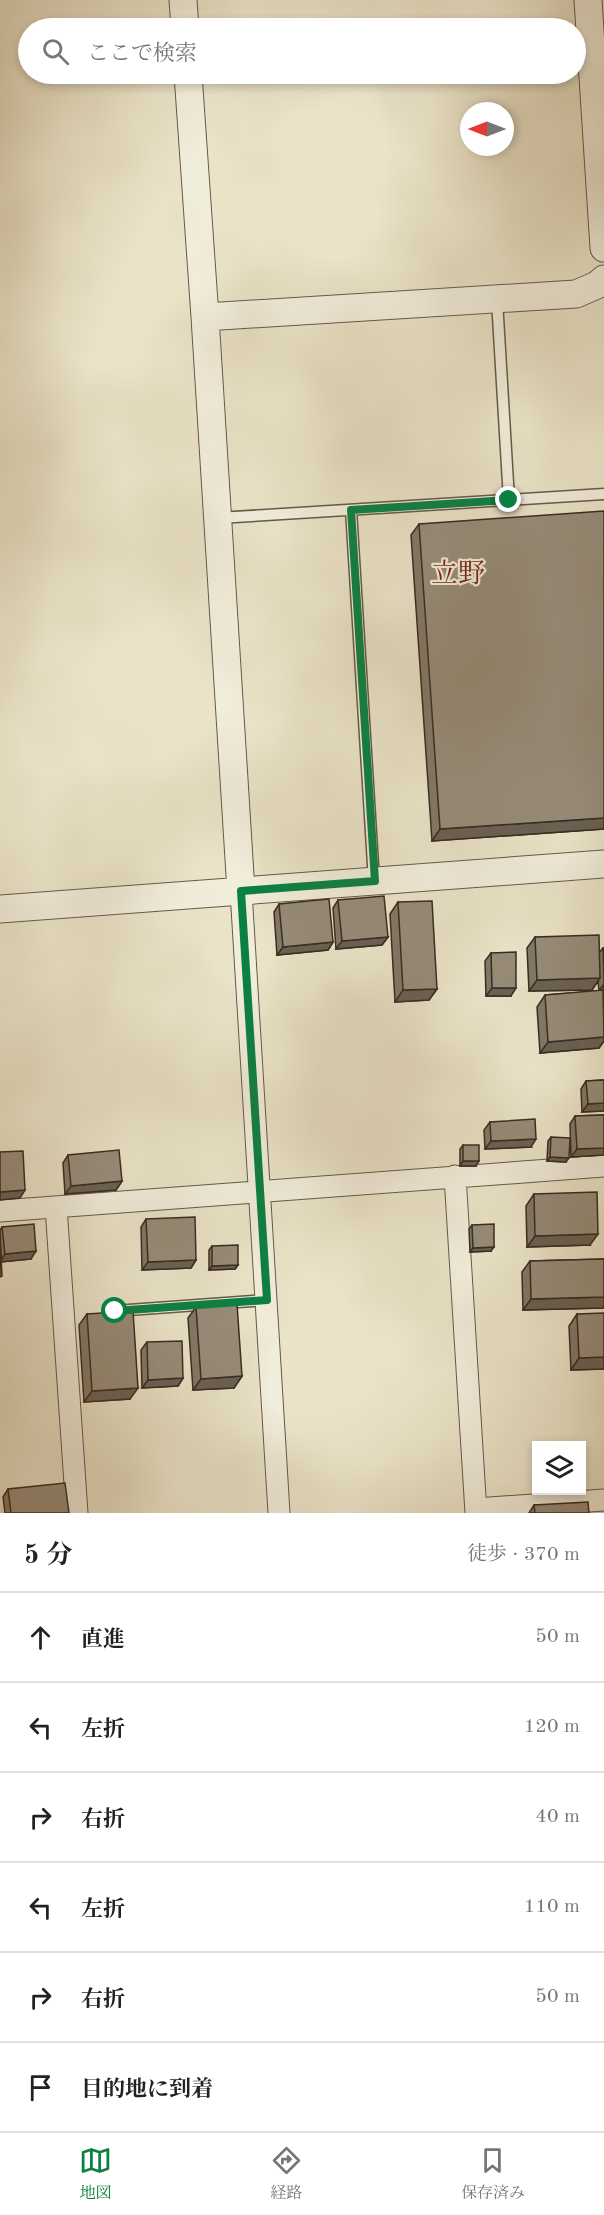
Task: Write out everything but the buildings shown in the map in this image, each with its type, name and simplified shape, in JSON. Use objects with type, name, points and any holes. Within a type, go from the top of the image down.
[{"type":"street","points":[[183,0],[184,18]]},
{"type":"street","points":[[588,0],[604,248]]},
{"type":"street","points":[[189,84],[218,518],[279,1513]]},
{"type":"street","points":[[205,317],[576,294],[597,285],[604,279]]},
{"type":"street","points":[[0,909],[604,864]]},
{"type":"street","points":[[0,1211],[604,1166]]},
{"type":"street","points":[[455,1176],[476,1511],[604,1500]]},
{"type":"street","points":[[56,1207],[77,1513]]},
{"type":"lane","points":[[497,300],[509,500]]},
{"type":"lane","points":[[218,518],[604,494]]},
{"type":"lane","points":[[351,510],[375,881]]},
{"type":"lane","points":[[115,1311],[267,1300]]},
{"type":"district","name":"立野","points":[[458,573]]},
{"type":"route","points":[[115,1311],[267,1300],[241,891],[375,881],[351,510],[509,500]]}]
